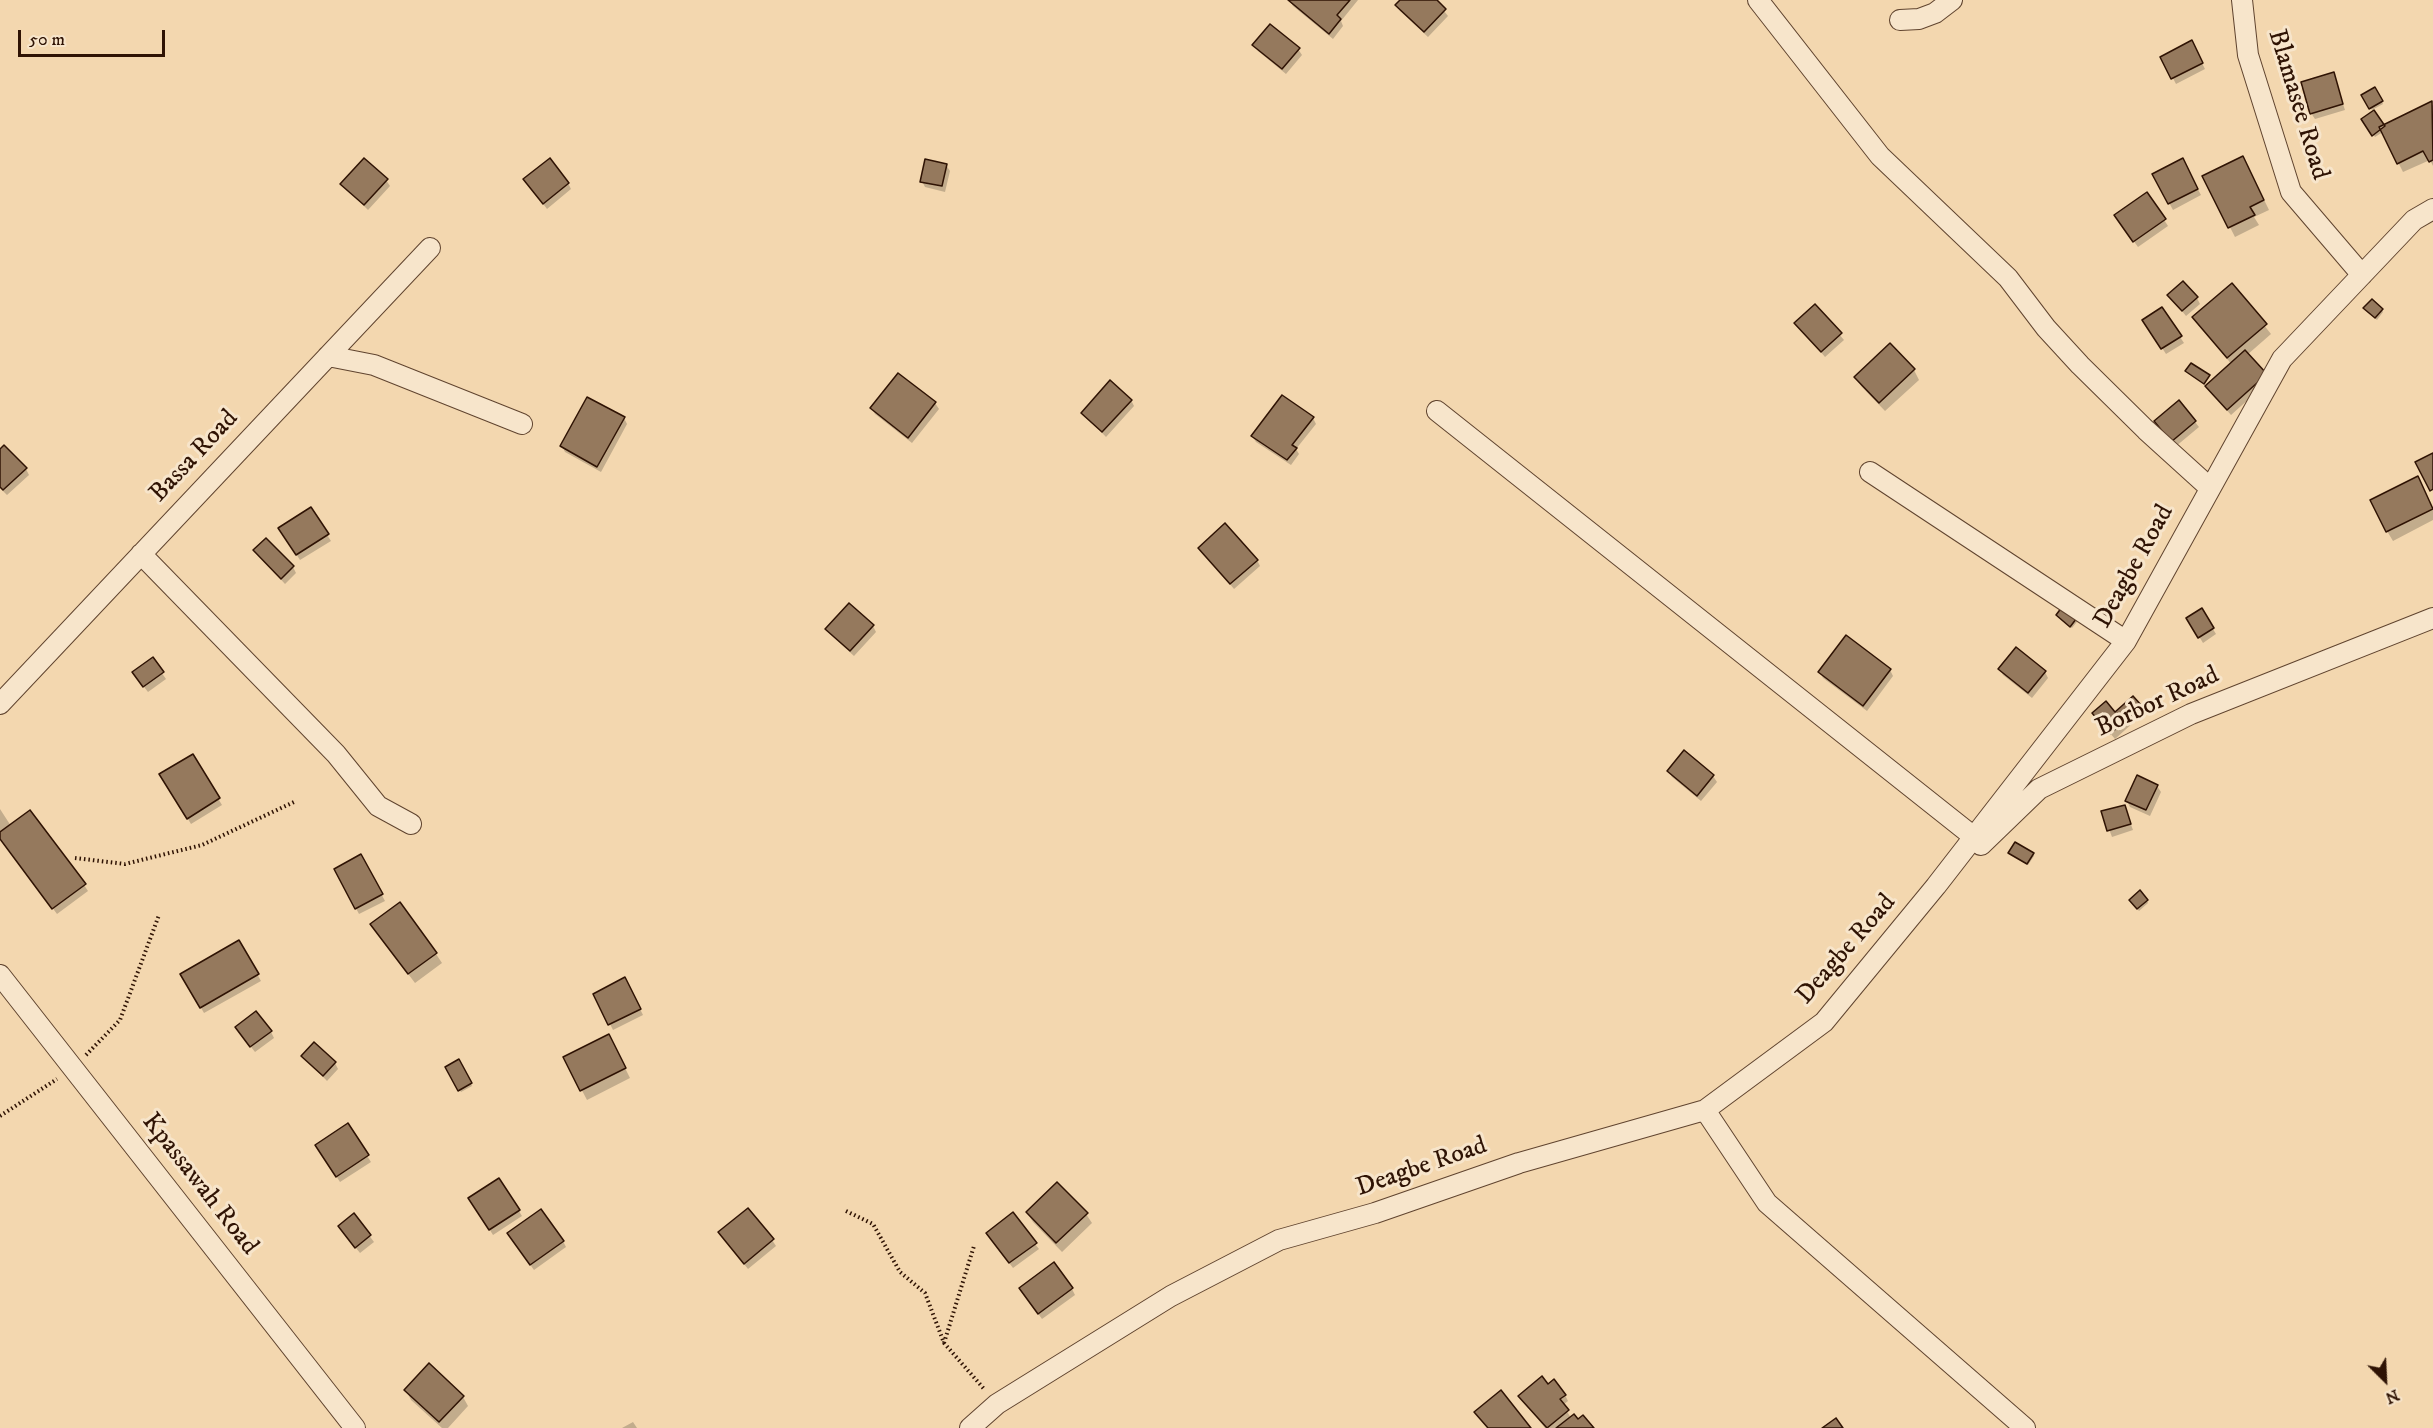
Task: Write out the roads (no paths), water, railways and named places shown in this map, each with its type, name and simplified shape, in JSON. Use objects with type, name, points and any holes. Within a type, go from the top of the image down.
[{"type":"street","points":[[1758,0],[1880,156],[2008,278],[2046,328],[2080,365],[2146,430],[2210,488]]},
{"type":"street","points":[[1900,20],[1919,19],[1935,13],[1952,0]]},
{"type":"street","name":"Blamasee Road","points":[[2242,0],[2248,55],[2291,192],[2361,275]]},
{"type":"street","name":"Deagbe Road","points":[[970,1428],[997,1404],[1171,1296],[1279,1240],[1375,1213],[1519,1163],[1705,1110],[1824,1022],[1936,886],[2126,641],[2282,359],[2414,220],[2433,209]]},
{"type":"street","name":"Bassa Road","points":[[0,704],[430,248]]},
{"type":"street","points":[[328,356],[374,365],[522,424]]},
{"type":"street","points":[[1437,411],[1974,837]]},
{"type":"street","points":[[1870,472],[2126,641]]},
{"type":"street","points":[[141,554],[336,754],[378,806],[411,824]]},
{"type":"street","name":"Borbor Road","points":[[1936,886],[2039,789],[2191,714],[2433,618]]},
{"type":"street","name":"Kpassawah Road","points":[[0,975],[355,1428]]},
{"type":"street","points":[[1705,1110],[1767,1203],[2025,1428]]}]
